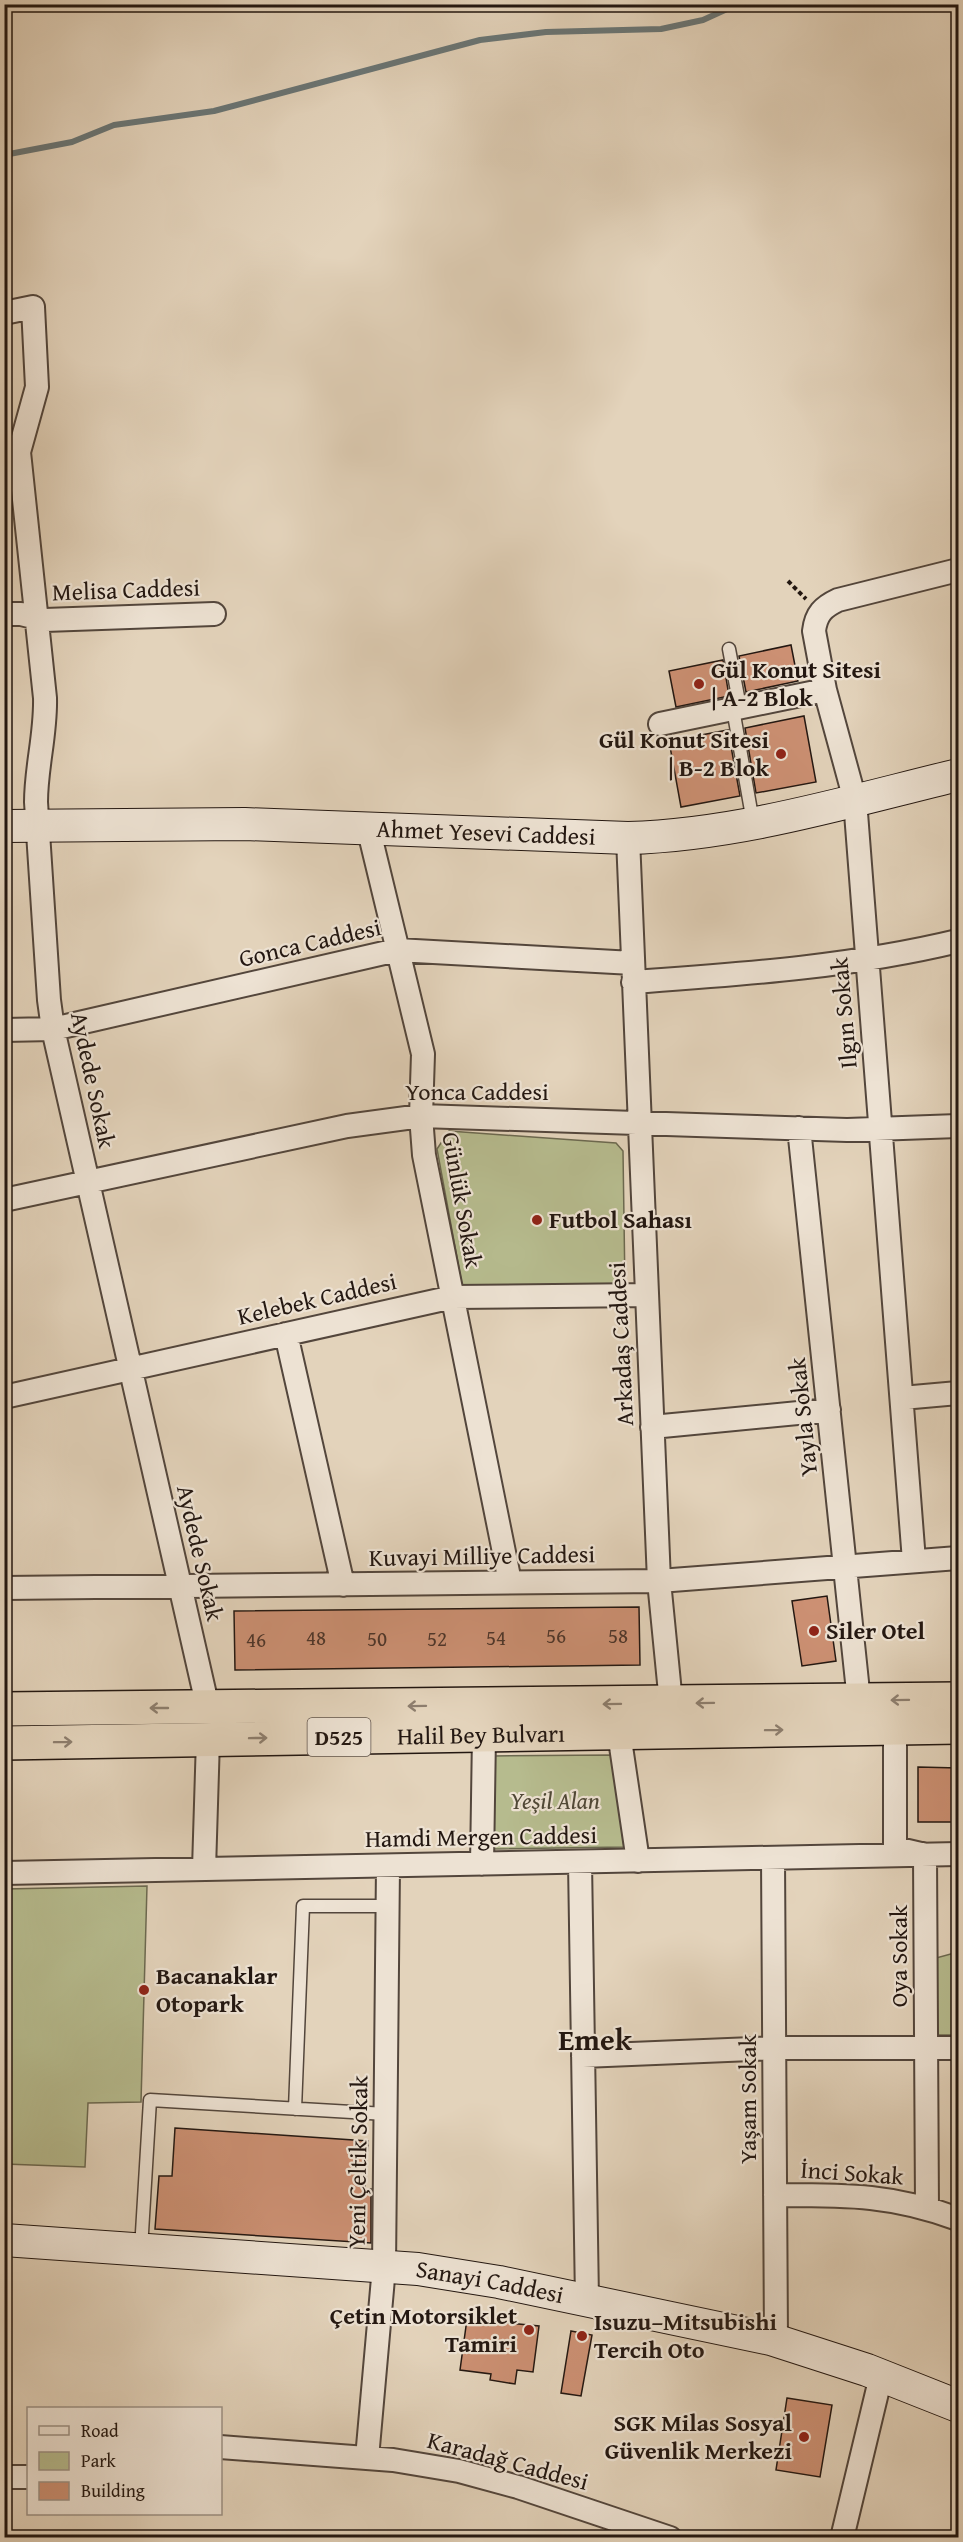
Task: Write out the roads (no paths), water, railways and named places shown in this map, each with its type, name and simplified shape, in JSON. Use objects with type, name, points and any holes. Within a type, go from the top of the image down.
[{"type":"highway","name":"Halil Bey Bulvarı","points":[[4,1743],[208,1724],[671,1703],[958,1700]]},
{"type":"highway","name":"Halil Bey Bulvarı","points":[[4,1709],[208,1724],[484,1735],[958,1727]]},
{"type":"street","name":"Aydede Sokak","points":[[4,313],[33,307],[37,387],[19,452],[45,718],[43,751],[36,784],[49,1000],[53,1029],[180,1587],[208,1724],[204,1869]]},
{"type":"street","name":"Ilgın Sokak","points":[[914,1561],[855,800],[825,690],[814,631],[815,621],[820,612],[827,605],[838,600],[958,570]]},
{"type":"street","name":"Melisa Caddesi","points":[[4,614],[21,614],[45,620],[214,614]]},
{"type":"street","points":[[660,724],[825,690]]},
{"type":"street","name":"Ahmet Yesevi Caddesi","points":[[4,826],[146,824],[657,837],[753,822],[958,775]]},
{"type":"street","name":"Günlük Sokak","points":[[368,828],[423,1054],[421,1116],[424,1155],[510,1582]]},
{"type":"street","name":"Arkadaş Caddesi","points":[[628,838],[658,1581],[671,1703]]},
{"type":"street","name":"Gonca Caddesi","points":[[4,1030],[53,1029],[397,950],[633,973],[793,970],[958,941]]},
{"type":"street","name":"Yonca Caddesi","points":[[4,1200],[347,1126],[421,1116],[799,1128],[881,1129],[958,1126]]},
{"type":"street","name":"Yayla Sokak","points":[[799,1128],[860,1701]]},
{"type":"street","name":"Kelebek Caddesi","points":[[4,1397],[453,1297],[646,1295]]},
{"type":"street","points":[[286,1334],[343,1585]]},
{"type":"street","points":[[902,1398],[958,1393]]},
{"type":"street","points":[[651,1428],[829,1410]]},
{"type":"street","name":"Kuvayi Milliye Caddesi","points":[[4,1588],[658,1581],[958,1558]]},
{"type":"street","points":[[895,1728],[895,1848],[925,1855]]},
{"type":"street","points":[[619,1733],[638,1861]]},
{"type":"street","points":[[482,1864],[484,1735]]},
{"type":"street","name":"Hamdi Mergen Caddesi","points":[[4,1873],[958,1854]]},
{"type":"street","name":"Oya Sokak","points":[[925,1855],[927,2208]]},
{"type":"street","name":"Yaşam Sokak","points":[[773,1858],[776,2340]]},
{"type":"street","points":[[580,1862],[588,2300]]},
{"type":"street","name":"Yeni Çeltik Sokak","points":[[367,2458],[384,2267],[388,1866]]},
{"type":"street","points":[[583,2056],[774,2048],[958,2048]]},
{"type":"street","name":"İnci Sokak","points":[[775,2195],[862,2195],[927,2208],[958,2219]]},
{"type":"street","name":"Sanayi Caddesi","points":[[4,2240],[384,2267],[452,2274],[776,2340],[881,2376],[958,2406]]},
{"type":"street","points":[[842,2538],[881,2376]]},
{"type":"street","name":"Karadağ Caddesi","points":[[222,2447],[425,2464],[518,2487],[670,2538]]},
{"type":"street","points":[[4,2477],[27,2477]]},
{"type":"lane","points":[[729,649],[753,822]]},
{"type":"lane","points":[[295,2109],[303,1906],[388,1906]]},
{"type":"lane","points":[[141,2251],[150,2100],[386,2114]]},
{"type":"waterway","points":[[4,155],[72,142],[114,125],[214,111],[480,40],[546,32],[661,29],[703,20],[738,4]]},
{"type":"place","name":"Gül Konut Sitesi | A-2 Blok","points":[[699,684]]},
{"type":"place","name":"Gül Konut Sitesi | B-2 Blok","points":[[781,754]]},
{"type":"place","name":"Futbol Sahası","points":[[537,1220]]},
{"type":"place","name":"Siler Otel","points":[[814,1631]]},
{"type":"place","name":"Bacanaklar Otopark","points":[[144,1990]]},
{"type":"place","name":"Çetin Motorsiklet Tamiri","points":[[529,2330]]},
{"type":"place","name":"Isuzu–Mitsubishi Tercih Oto","points":[[582,2336]]},
{"type":"place","name":"SGK Milas Sosyal Güvenlik Merkezi","points":[[804,2437]]},
{"type":"district","name":"Emek","points":[[595,2040]]},
{"type":"park label","name":"Yeşil Alan","points":[[555,1801]]}]
